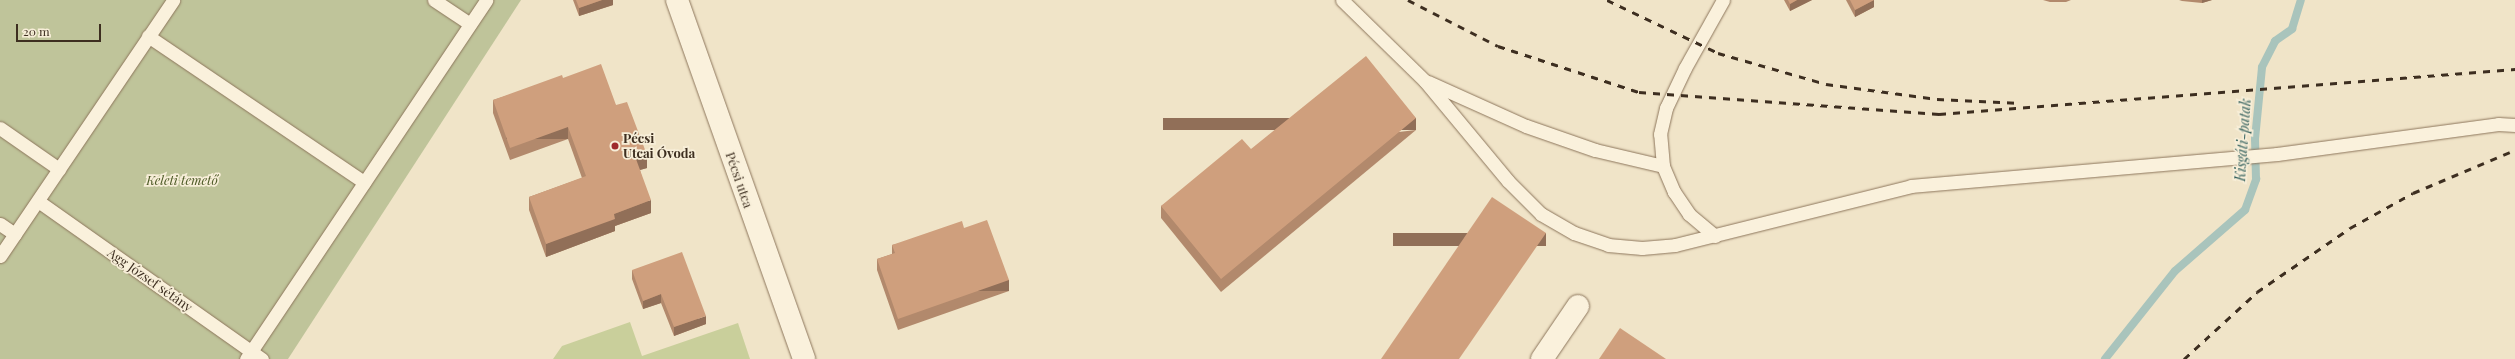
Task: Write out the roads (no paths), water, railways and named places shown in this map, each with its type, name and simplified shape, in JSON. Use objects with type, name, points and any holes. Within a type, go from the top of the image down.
[{"type":"street","name":"Pécsi utca","points":[[677,0],[804,359]]},
{"type":"street","points":[[1542,359],[1578,306]]},
{"type":"lane","points":[[0,256],[172,0]]},
{"type":"lane","points":[[434,0],[470,24]]},
{"type":"lane","points":[[248,355],[486,0]]},
{"type":"lane","points":[[1342,0],[1425,81],[1508,181],[1541,214],[1574,233],[1608,245],[1642,248],[1675,245],[1911,186],[2277,154],[2498,124],[2515,125]]},
{"type":"lane","points":[[1715,236],[1689,214],[1674,192],[1663,166],[1660,134],[1666,108],[1684,68],[1723,0]]},
{"type":"lane","points":[[148,36],[364,182]]},
{"type":"lane","points":[[1425,81],[1526,126],[1595,150],[1663,166]]},
{"type":"lane","points":[[0,128],[59,169]]},
{"type":"lane","name":"Agg József sétány","points":[[38,201],[248,355],[262,359]]},
{"type":"lane","points":[[0,224],[14,234]]},
{"type":"waterway","name":"Kisgáti-patak","points":[[2105,359],[2175,271],[2245,210],[2256,179],[2255,139],[2262,67],[2275,41],[2292,29],[2301,0]]},
{"type":"railway","points":[[1408,0],[1498,46],[1639,92],[1939,114],[2515,69]]},
{"type":"railway","points":[[1607,0],[1718,53],[1826,84],[1937,99],[2021,103]]},
{"type":"railway","points":[[2184,359],[2257,292],[2350,228],[2413,193],[2515,150]]},
{"type":"place","name":"Pécsi Utcai Óvoda","points":[[615,146]]},
{"type":"park label","name":"Keleti temető","points":[[182,180]]}]
